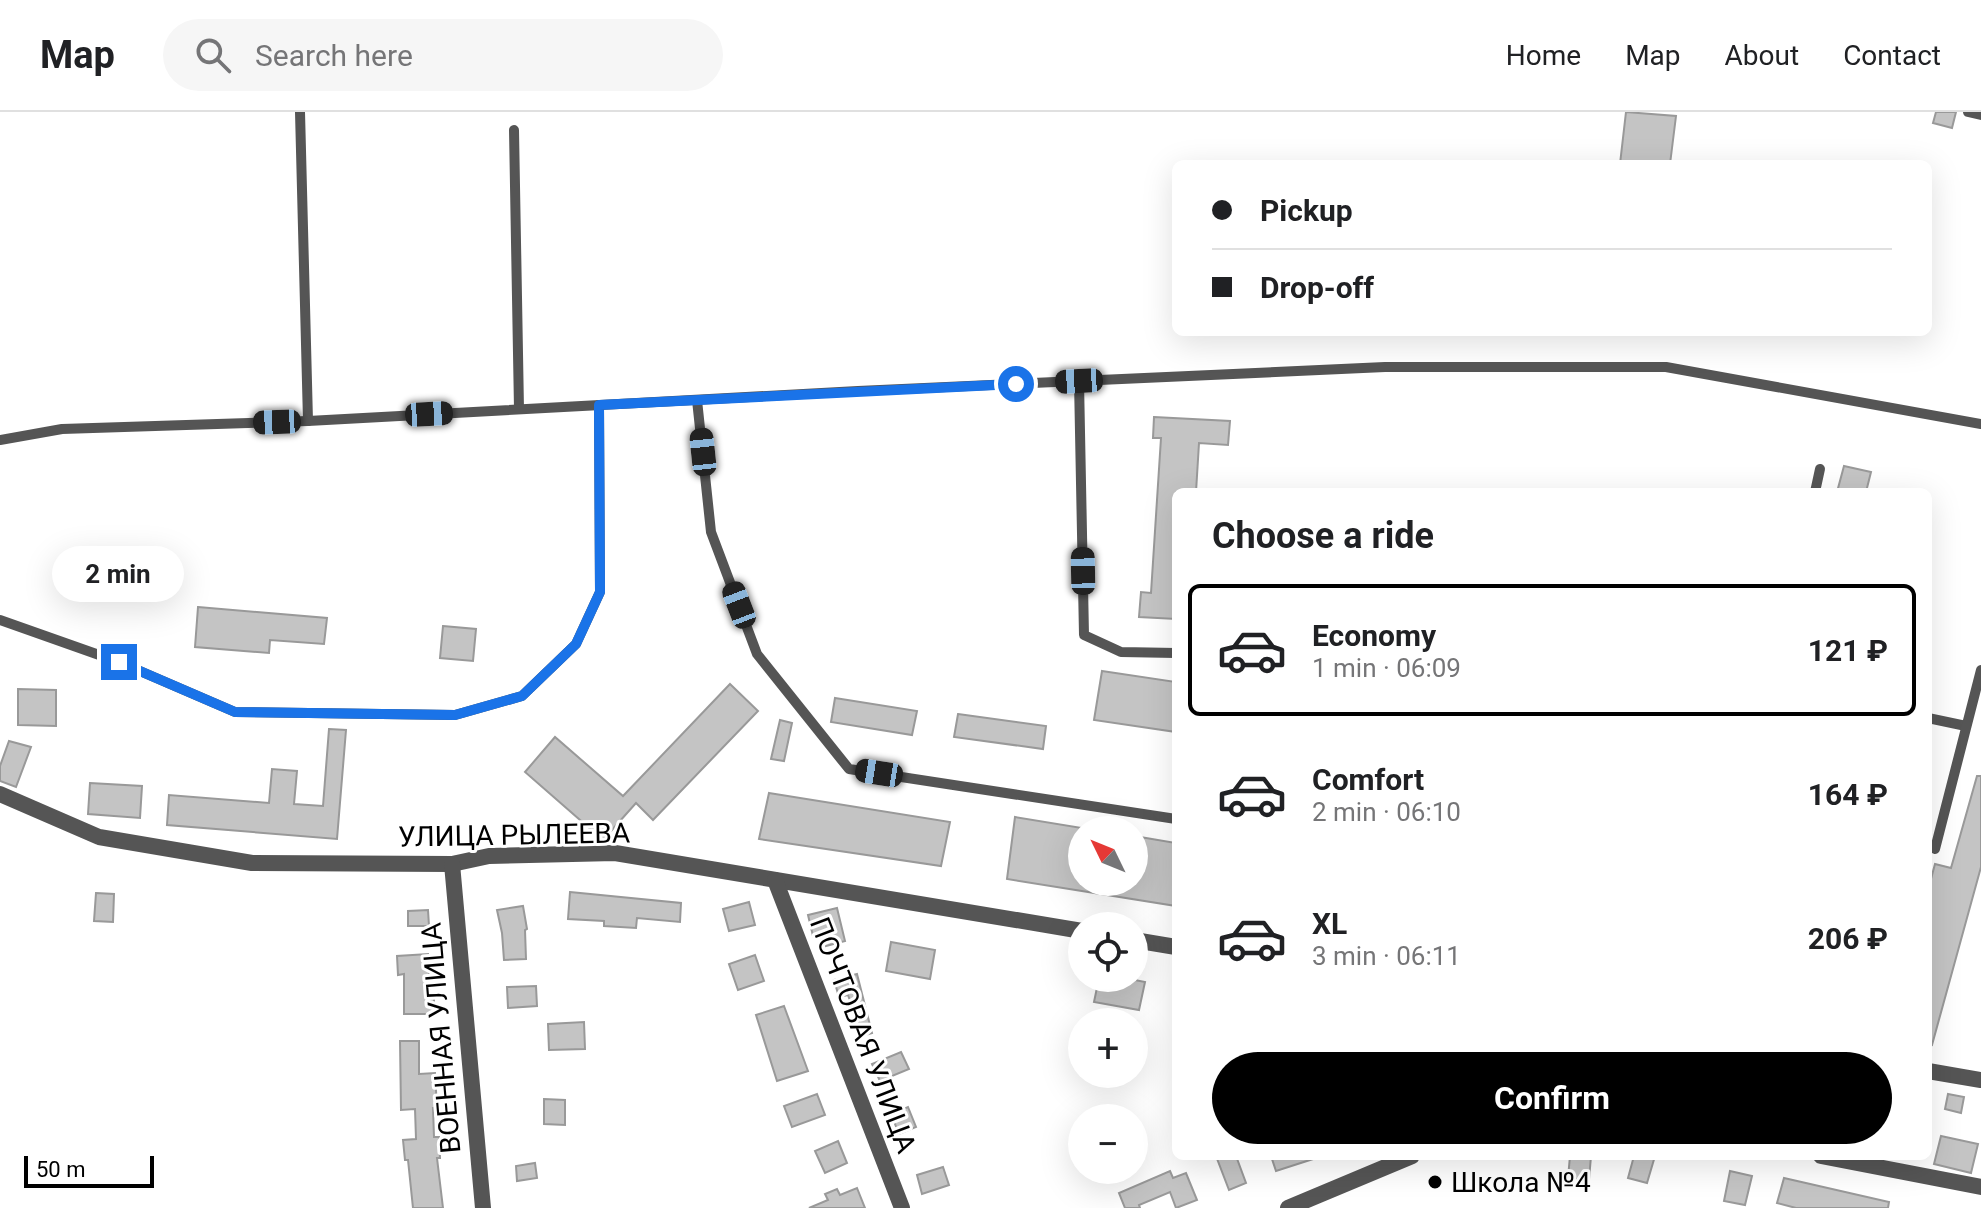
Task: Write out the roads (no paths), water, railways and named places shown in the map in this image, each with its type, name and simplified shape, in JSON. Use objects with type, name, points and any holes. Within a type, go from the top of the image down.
[{"type":"street","name":"УЛИЦА РЫЛЕЕВА","points":[[0,794],[99,837],[252,863],[452,864],[489,856],[615,853],[1068,929]]},
{"type":"street","name":"ВОЕННАЯ УЛИЦА","points":[[452,864],[483,1208]]},
{"type":"street","name":"ПОЧТОВАЯ УЛИЦА","points":[[775,880],[902,1208]]},
{"type":"street","points":[[1148,942],[1172,946]]},
{"type":"street","points":[[1932,1072],[1981,1080]]},
{"type":"street","points":[[1288,1208],[1402,1160]]},
{"type":"street","points":[[1842,1160],[1981,1187]]},
{"type":"lane","points":[[300,112],[308,421]]},
{"type":"lane","points":[[1968,112],[1981,115]]},
{"type":"lane","points":[[514,130],[519,409]]},
{"type":"lane","points":[[0,440],[62,429],[308,421],[1385,367],[1666,367],[1981,424]]},
{"type":"lane","points":[[1079,381],[1084,635],[1121,652],[1172,653]]},
{"type":"lane","points":[[697,400],[711,532],[757,654],[849,769],[1172,818]]},
{"type":"lane","points":[[0,620],[119,662],[235,712],[455,715],[522,696],[576,644],[600,592],[599,405]]},
{"type":"lane","points":[[1816,488],[1820,469]]},
{"type":"lane","points":[[1935,849],[1981,670]]},
{"type":"lane","points":[[1932,719],[1966,726]]},
{"type":"place","name":"Школа №4","points":[[1435,1182]]}]
